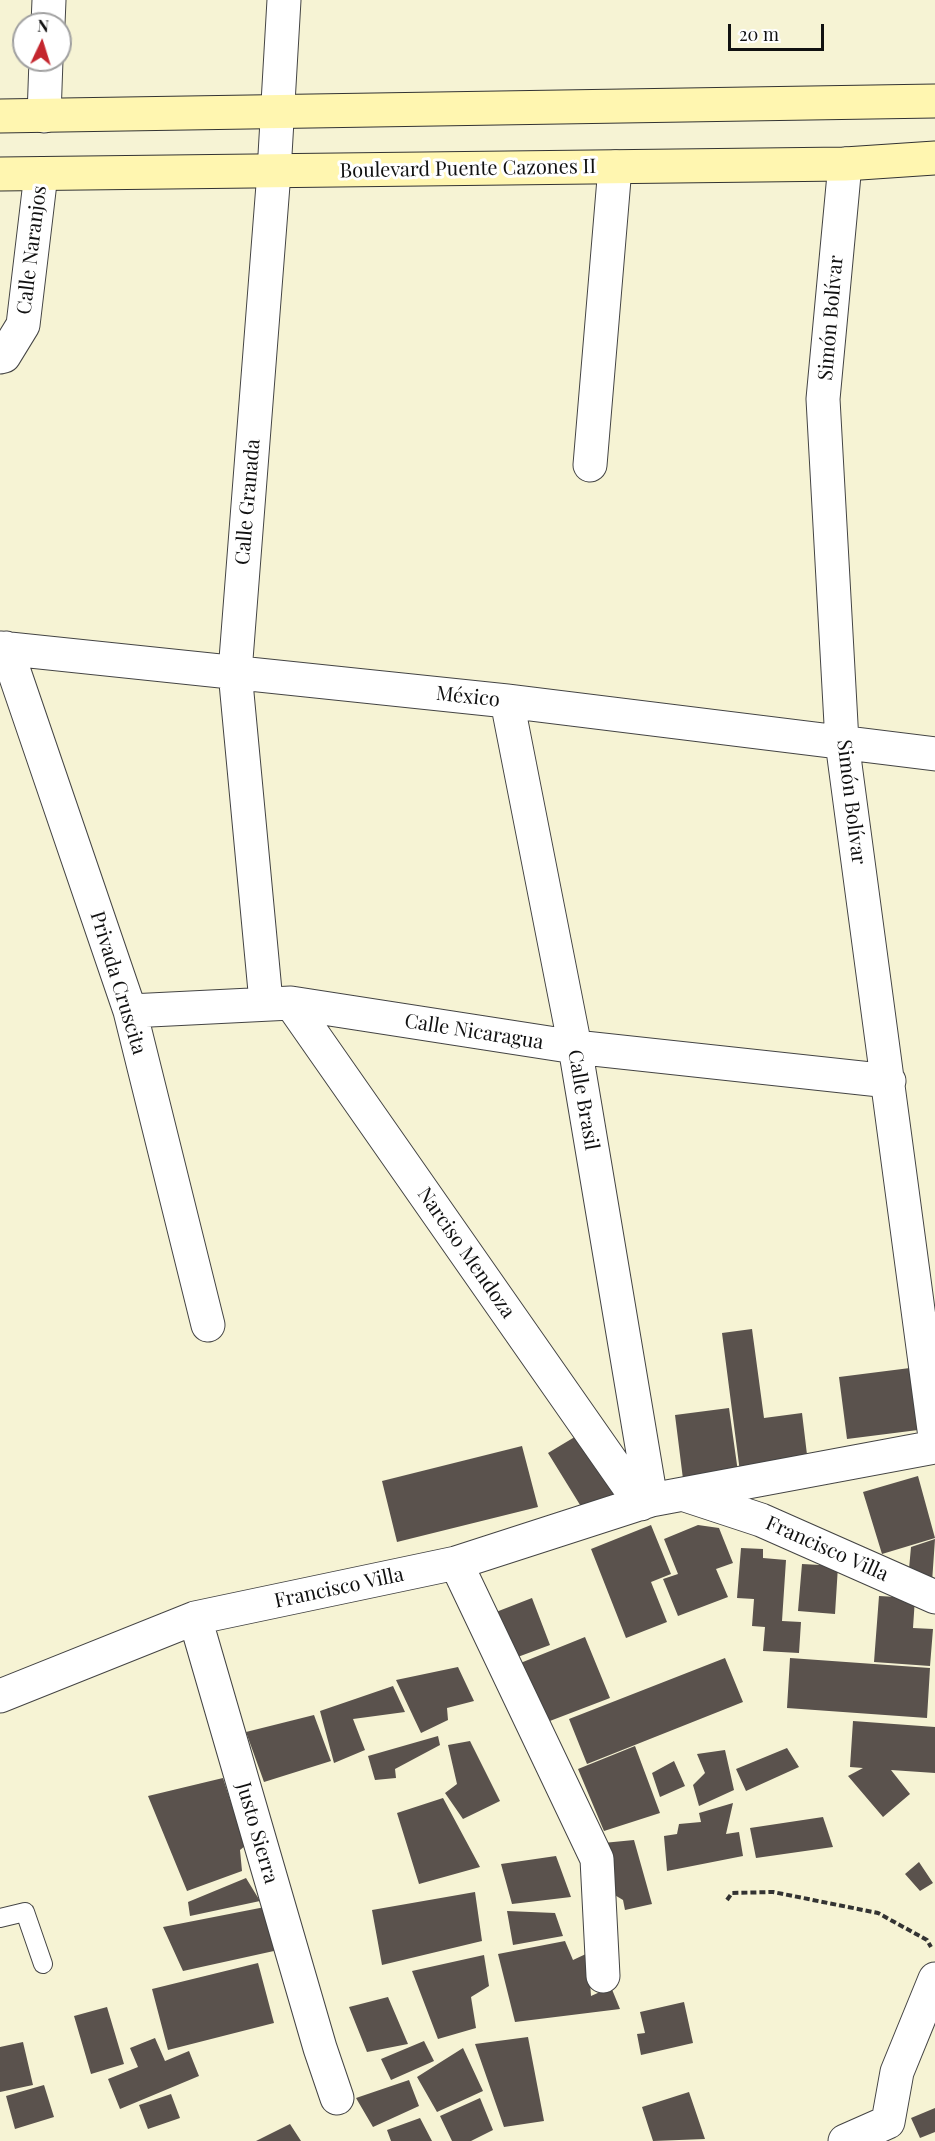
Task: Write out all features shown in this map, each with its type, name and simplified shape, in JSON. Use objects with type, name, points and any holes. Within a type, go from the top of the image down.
[{"type":"main road","points":[[0,116],[935,100]]},
{"type":"main road","name":"Boulevard Puente Cazones II","points":[[0,174],[845,164],[935,158]]},
{"type":"street","name":"Calle Granada","points":[[278,1003],[234,672],[274,172],[284,0]]},
{"type":"street","points":[[44,116],[46,72]]},
{"type":"street","name":"Simón Bolívar","points":[[845,164],[823,399],[842,742],[935,1437]]},
{"type":"street","points":[[590,465],[615,167]]},
{"type":"street","name":"Calle Naranjos","points":[[2,357],[23,325],[41,174]]},
{"type":"street","name":"México","points":[[3,648],[507,701],[935,754]]},
{"type":"street","name":"Privada Cruscita","points":[[3,648],[130,1011],[208,1325]]},
{"type":"street","name":"Calle Brasil","points":[[507,701],[574,1047],[646,1502]]},
{"type":"street","name":"Calle Nicaragua","points":[[130,1011],[278,1003],[574,1047],[889,1081]]},
{"type":"street","name":"Narciso Mendoza","points":[[278,1003],[646,1502]]},
{"type":"street","name":"Francisco Villa","points":[[0,1696],[195,1618],[456,1563],[646,1502],[935,1448]]},
{"type":"street","name":"Francisco Villa","points":[[683,1494],[761,1520],[935,1597]]},
{"type":"street","points":[[456,1563],[597,1859],[603,1976]]},
{"type":"street","name":"Justo Sierra","points":[[195,1618],[320,2048],[337,2098]]},
{"type":"street","points":[[845,2141],[892,2132],[897,2072],[935,1979]]},
{"type":"lane","points":[[0,1918],[25,1911],[44,1964]]},
{"type":"path","points":[[727,1900],[732,1893],[773,1892],[878,1913],[927,1940],[935,1953]]},
{"type":"shaded area","points":[[0,0],[935,0],[935,2141],[0,2141]]},
{"type":"building","points":[[752,1329],[764,1418],[802,1413],[808,1463],[740,1472],[722,1333]]},
{"type":"building","points":[[910,1368],[918,1430],[847,1439],[839,1377]]},
{"type":"building","points":[[729,1408],[738,1472],[683,1479],[675,1415]]},
{"type":"building","points":[[578,1435],[615,1495],[585,1513],[548,1453]]},
{"type":"building","points":[[522,1446],[538,1507],[397,1542],[382,1481]]},
{"type":"building","points":[[918,1476],[935,1538],[882,1554],[863,1492]]},
{"type":"building","points":[[651,1525],[671,1574],[651,1582],[667,1622],[626,1638],[591,1549]]},
{"type":"building","points":[[698,1525],[719,1528],[733,1563],[716,1569],[728,1597],[678,1616],[663,1579],[678,1574],[664,1539]]},
{"type":"building","points":[[935,1539],[932,1582],[908,1580],[911,1547]]},
{"type":"building","points":[[741,1548],[763,1549],[763,1558],[786,1560],[782,1621],[801,1622],[799,1653],[763,1651],[765,1627],[752,1626],[754,1599],[737,1598]]},
{"type":"building","points":[[802,1564],[838,1566],[835,1614],[798,1611]]},
{"type":"building","points":[[879,1596],[915,1598],[913,1628],[933,1629],[930,1666],[874,1662]]},
{"type":"building","points":[[532,1598],[550,1645],[515,1658],[496,1612]]},
{"type":"building","points":[[585,1637],[610,1698],[542,1724],[518,1664]]},
{"type":"building","points":[[725,1658],[743,1702],[587,1764],[569,1719]]},
{"type":"building","points":[[790,1658],[930,1668],[927,1718],[787,1708]]},
{"type":"building","points":[[458,1667],[474,1701],[447,1708],[448,1720],[421,1733],[396,1680]]},
{"type":"building","points":[[393,1686],[405,1712],[353,1719],[365,1750],[334,1763],[320,1711]]},
{"type":"building","points":[[314,1715],[331,1761],[264,1782],[246,1732]]},
{"type":"building","points":[[853,1721],[935,1727],[935,1773],[891,1770],[910,1794],[883,1817],[848,1776],[863,1768],[850,1767]]},
{"type":"building","points":[[438,1736],[440,1745],[395,1769],[396,1778],[375,1780],[368,1756]]},
{"type":"building","points":[[470,1741],[500,1801],[463,1819],[445,1793],[457,1784],[448,1745]]},
{"type":"building","points":[[635,1746],[660,1813],[604,1831],[578,1769]]},
{"type":"building","points":[[787,1748],[799,1767],[746,1791],[736,1769]]},
{"type":"building","points":[[725,1750],[734,1790],[699,1806],[693,1785],[705,1773],[697,1754]]},
{"type":"building","points":[[674,1761],[685,1786],[660,1797],[652,1773]]},
{"type":"building","points":[[223,1778],[245,1846],[240,1850],[242,1871],[187,1891],[148,1796]]},
{"type":"building","points":[[443,1798],[480,1867],[419,1884],[397,1813]]},
{"type":"building","points":[[733,1803],[726,1834],[739,1832],[743,1856],[667,1871],[664,1836],[677,1834],[679,1824],[701,1822],[699,1813]]},
{"type":"building","points":[[823,1817],[833,1847],[756,1858],[750,1828]]},
{"type":"building","points":[[634,1840],[652,1904],[625,1910],[623,1900],[613,1894],[603,1843]]},
{"type":"building","points":[[556,1856],[571,1897],[512,1904],[501,1864]]},
{"type":"building","points":[[919,1862],[933,1883],[920,1891],[905,1874]]},
{"type":"building","points":[[246,1878],[260,1901],[190,1916],[188,1902]]},
{"type":"building","points":[[475,1892],[482,1941],[382,1965],[372,1910]]},
{"type":"building","points":[[270,1906],[283,1949],[183,1971],[163,1927]]},
{"type":"building","points":[[507,1911],[555,1913],[563,1936],[513,1945]]},
{"type":"building","points":[[565,1941],[573,1960],[588,1953],[591,1996],[611,1987],[620,2009],[515,2022],[498,1954]]},
{"type":"building","points":[[484,1955],[489,1986],[471,1997],[476,2028],[438,2039],[412,1971]]},
{"type":"building","points":[[258,1963],[274,2023],[168,2050],[152,1989]]},
{"type":"building","points":[[388,1997],[408,2044],[367,2052],[349,2007]]},
{"type":"building","points":[[684,2002],[693,2043],[641,2055],[637,2034],[645,2033],[640,2012]]},
{"type":"building","points":[[107,2007],[124,2064],[91,2074],[74,2016]]},
{"type":"building","points":[[528,2037],[544,2121],[504,2127],[475,2044]]},
{"type":"building","points":[[155,2038],[165,2061],[189,2051],[199,2076],[120,2109],[108,2079],[138,2067],[130,2048]]},
{"type":"building","points":[[424,2041],[434,2061],[391,2080],[381,2059]]},
{"type":"building","points":[[23,2042],[33,2085],[0,2092],[0,2047]]},
{"type":"building","points":[[463,2048],[483,2091],[437,2112],[417,2077]]},
{"type":"building","points":[[409,2080],[419,2106],[373,2127],[356,2098]]},
{"type":"building","points":[[44,2085],[54,2117],[15,2129],[6,2096]]},
{"type":"building","points":[[689,2092],[705,2139],[653,2141],[642,2107]]},
{"type":"building","points":[[171,2094],[180,2118],[148,2129],[139,2105]]},
{"type":"building","points":[[480,2098],[493,2130],[471,2141],[452,2141],[440,2116]]},
{"type":"building","points":[[935,2108],[935,2132],[920,2138],[911,2118]]},
{"type":"building","points":[[420,2118],[432,2141],[391,2141],[387,2130]]},
{"type":"building","points":[[290,2124],[301,2141],[256,2141]]}]
